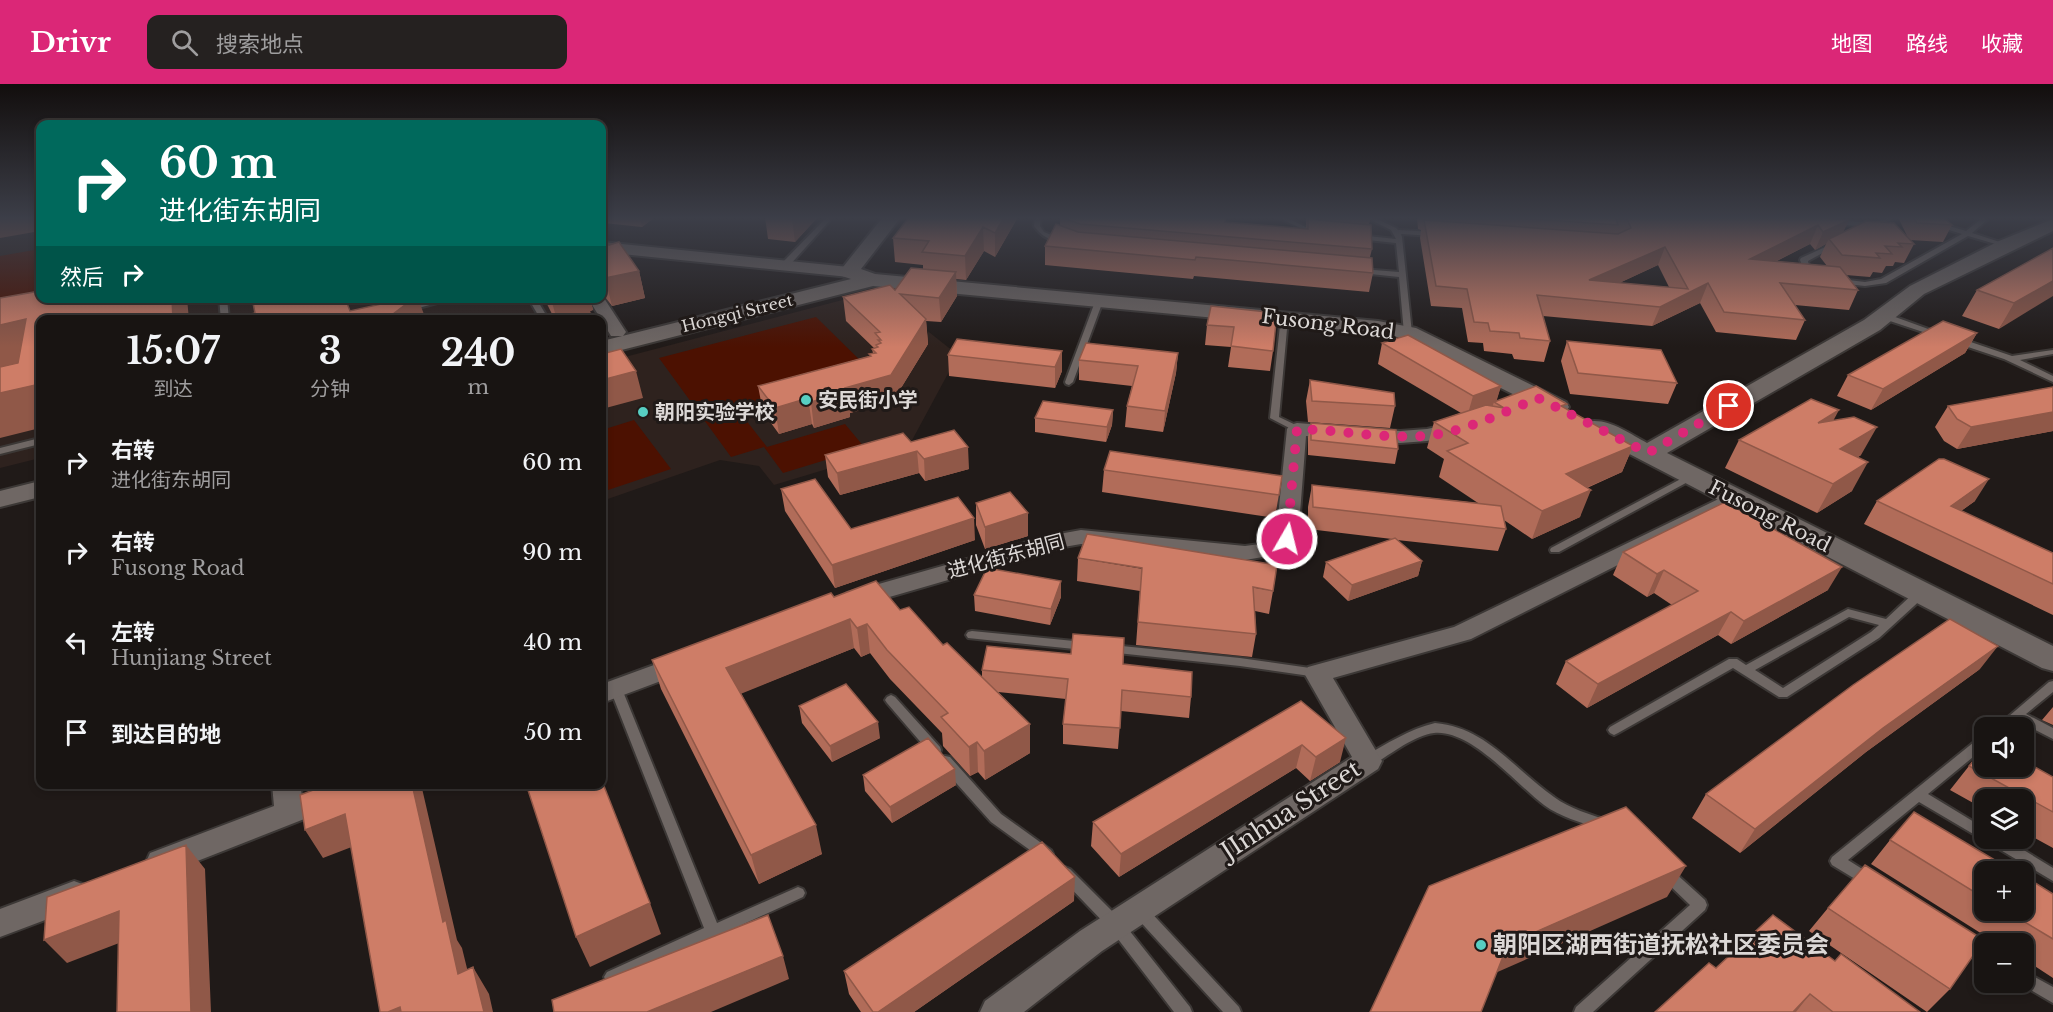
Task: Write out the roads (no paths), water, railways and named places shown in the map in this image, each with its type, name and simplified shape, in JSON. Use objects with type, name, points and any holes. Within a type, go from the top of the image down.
[{"type":"street","name":"Fusong Road","points":[[737,260],[849,272],[873,280],[1378,327],[1408,333],[1527,402],[1648,453],[2053,660]]},
{"type":"street","points":[[849,272],[858,260]]},
{"type":"street","points":[[1648,453],[1872,325],[1917,290],[1976,260]]},
{"type":"street","name":"Hongqi Street","points":[[609,334],[784,291],[849,272]]},
{"type":"street","name":"Hongqi Street","points":[[606,347],[873,280]]},
{"type":"street","points":[[1297,429],[1400,436],[1427,435],[1484,420]]},
{"type":"street","name":"进化街东胡同","points":[[837,606],[870,593],[1056,541],[1081,537],[1245,553],[1273,549],[1287,539],[1297,429]]},
{"type":"street","points":[[0,483],[36,474]]},
{"type":"street","points":[[0,499],[36,490]]},
{"type":"street","points":[[1317,673],[1462,633],[1733,498]]},
{"type":"street","points":[[609,692],[704,656]]},
{"type":"street","name":"JInhua Street","points":[[997,1012],[1116,925],[1368,761],[1317,673]]},
{"type":"street","points":[[133,872],[287,799],[338,789]]},
{"type":"street","points":[[0,923],[100,885]]},
{"type":"lane","points":[[785,265],[789,260]]},
{"type":"lane","points":[[1401,260],[1408,333]]},
{"type":"lane","points":[[1804,260],[1806,267],[1825,276]]},
{"type":"lane","points":[[1834,279],[1865,284],[1883,281],[1921,260]]},
{"type":"lane","points":[[1356,271],[1402,275]]},
{"type":"lane","points":[[1069,382],[1099,301]]},
{"type":"lane","points":[[395,312],[432,303]]},
{"type":"lane","points":[[1884,316],[2011,359],[2053,379]]},
{"type":"lane","points":[[1284,318],[1274,418],[1297,429]]},
{"type":"lane","points":[[2011,359],[2053,352]]},
{"type":"lane","points":[[0,451],[36,442]]},
{"type":"lane","points":[[1555,550],[1692,476]]},
{"type":"lane","points":[[1614,730],[1733,662],[1783,694],[1875,634],[1921,593]]},
{"type":"lane","points":[[1746,670],[1848,613],[1886,623]]},
{"type":"lane","points":[[972,635],[1240,662],[1317,673]]},
{"type":"lane","points":[[2014,717],[2053,685]]},
{"type":"lane","points":[[609,692],[712,930]]},
{"type":"lane","points":[[891,700],[996,818],[1041,849],[1116,925],[1184,1012]]},
{"type":"lane","points":[[2016,715],[2053,734]]},
{"type":"lane","points":[[1368,761],[1434,728],[1457,730],[1478,743],[1551,803],[1615,830]]},
{"type":"lane","points":[[1887,891],[1838,861],[1974,749]]},
{"type":"lane","points":[[1918,795],[1974,829]]},
{"type":"lane","points":[[2009,849],[2053,876]]},
{"type":"lane","points":[[1582,1012],[1700,905],[1659,866]]},
{"type":"lane","points":[[600,983],[712,930],[798,893]]},
{"type":"lane","points":[[1139,910],[1233,1012]]},
{"type":"lane","points":[[1955,935],[1974,947]]},
{"type":"lane","points":[[2034,984],[2053,996]]},
{"type":"place","name":"安民街小学","points":[[806,400]]},
{"type":"place","name":"朝阳实验学校","points":[[643,412]]},
{"type":"place","name":"朝阳区湖西街道抚松社区委员会","points":[[1481,945]]}]
